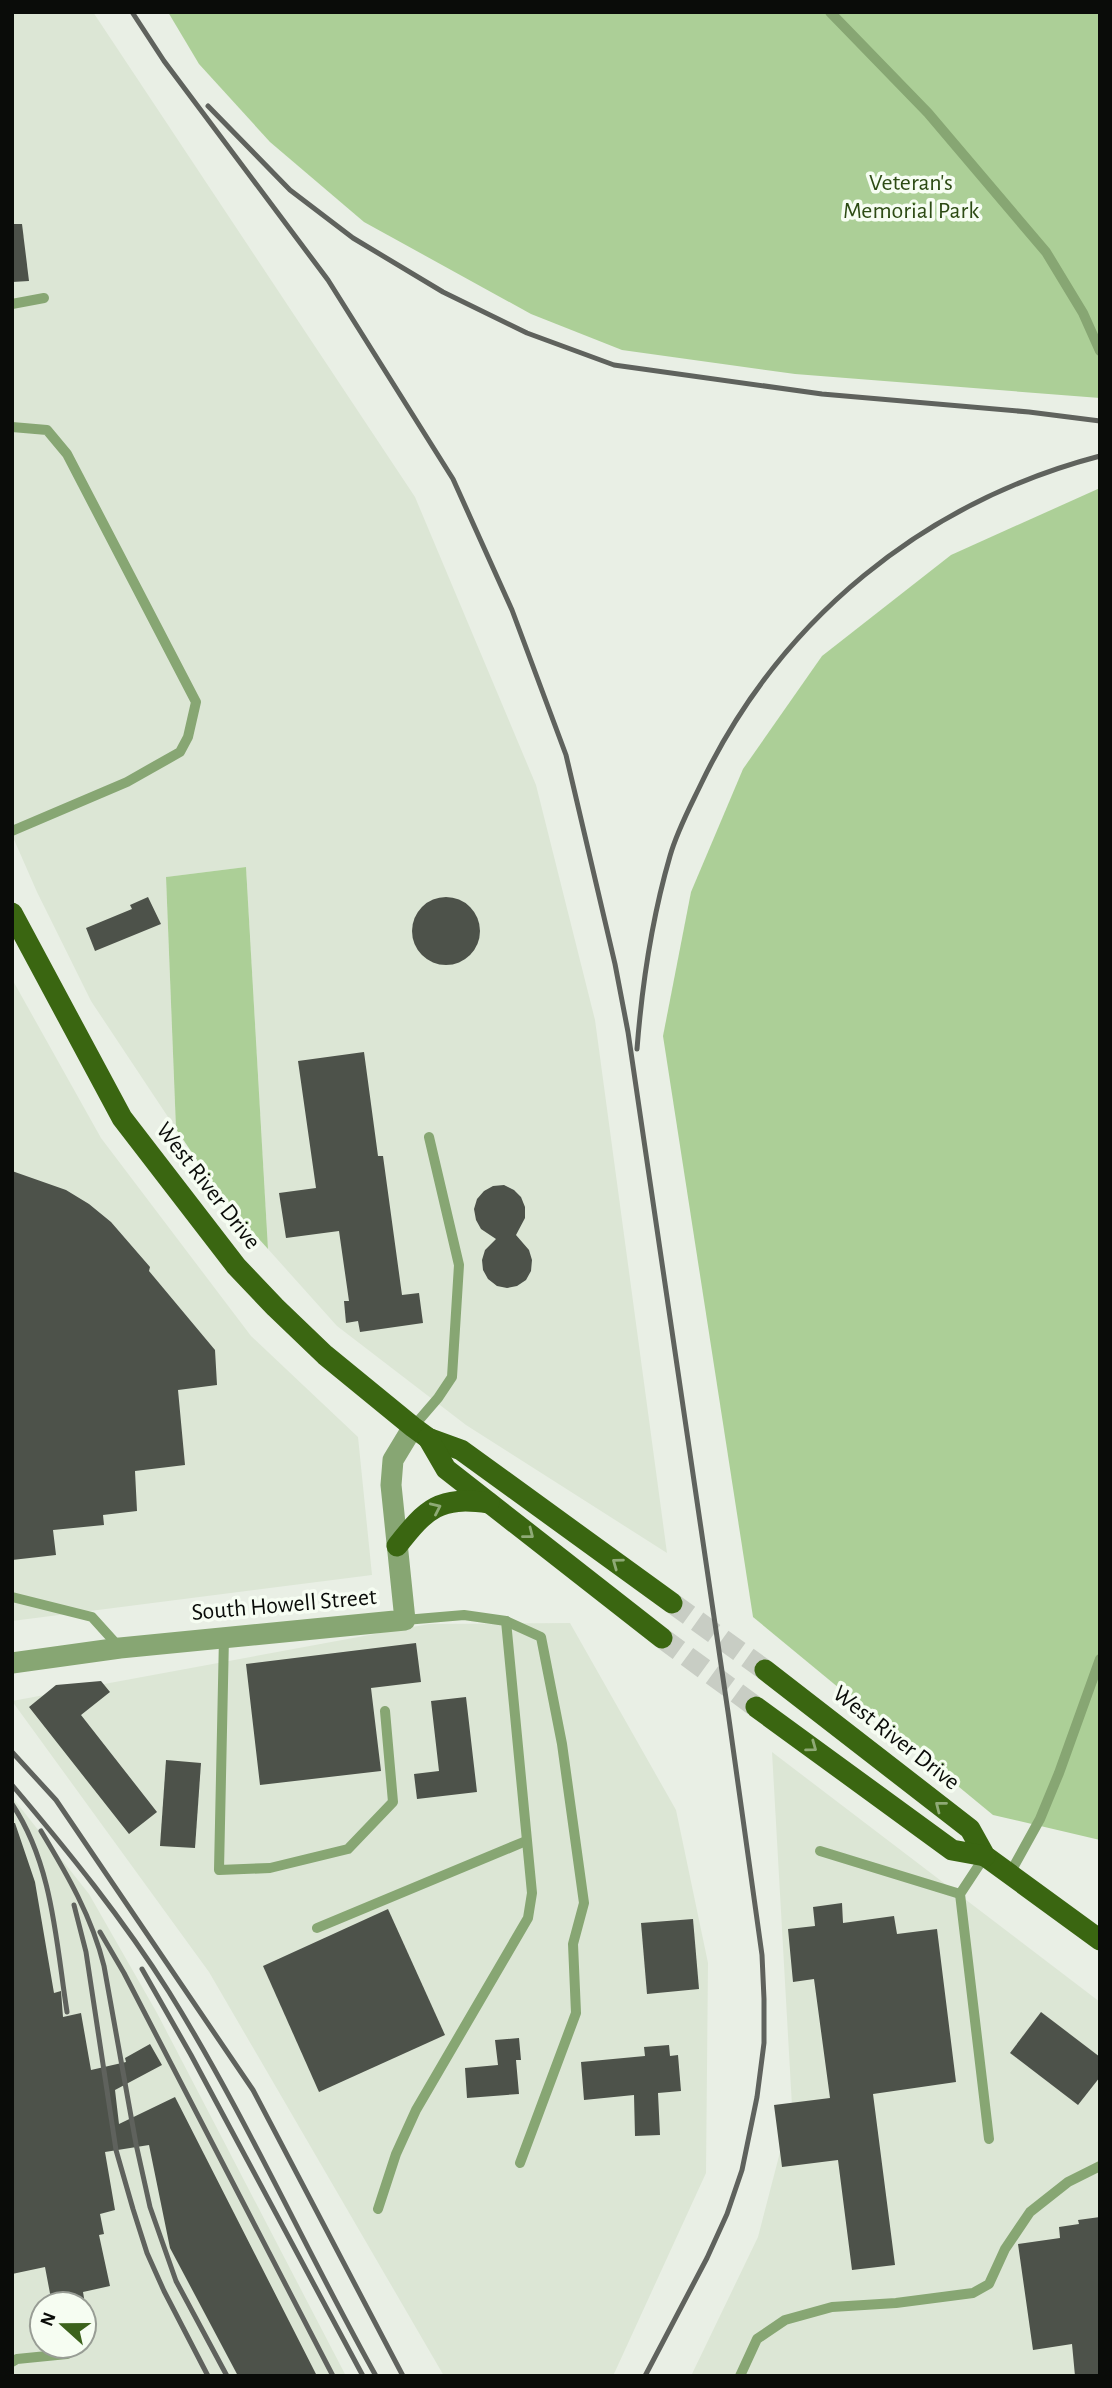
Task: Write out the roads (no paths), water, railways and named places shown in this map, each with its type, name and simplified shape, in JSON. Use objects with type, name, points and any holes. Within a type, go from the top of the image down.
[{"type":"main road","name":"West River Drive","points":[[12,913],[122,1118],[236,1266],[275,1307],[325,1355],[421,1433],[461,1450],[672,1603]]},
{"type":"main road","name":"West River Drive","points":[[421,1433],[446,1469],[662,1638]]},
{"type":"main road","points":[[397,1546],[421,1515],[437,1506],[462,1499],[489,1503]]},
{"type":"main road","name":"West River Drive","points":[[765,1670],[970,1829],[985,1856],[1100,1940]]},
{"type":"main road","name":"West River Drive","points":[[756,1707],[952,1850],[985,1856]]},
{"type":"street","name":"South Howell Street","points":[[12,1663],[120,1648],[405,1620],[391,1485],[393,1460],[421,1433]]},
{"type":"lane","points":[[830,12],[928,113],[1046,252],[1083,313],[1100,351]]},
{"type":"lane","points":[[12,304],[44,299]]},
{"type":"lane","points":[[12,427],[47,430],[67,454],[196,702],[188,737],[180,752],[127,782],[12,831]]},
{"type":"lane","points":[[421,1433],[452,1377],[459,1265],[429,1138]]},
{"type":"lane","points":[[12,1597],[92,1617],[120,1648]]},
{"type":"lane","points":[[405,1620],[464,1615],[506,1621],[541,1637],[562,1744],[584,1903],[573,1944],[576,2013],[520,2163]]},
{"type":"lane","points":[[378,2209],[396,2154],[416,2110],[528,1918],[532,1893],[506,1621]]},
{"type":"lane","points":[[224,1637],[219,1870],[270,1868],[348,1849],[393,1802],[385,1711]]},
{"type":"lane","points":[[1009,1875],[1040,1819],[1100,1659]]},
{"type":"lane","points":[[317,1928],[526,1841]]},
{"type":"lane","points":[[820,1851],[960,1894]]},
{"type":"lane","points":[[985,1856],[960,1894],[989,2139]]},
{"type":"lane","points":[[740,2376],[757,2339],[785,2320],[832,2307],[896,2303],[973,2293],[989,2284],[1005,2249],[1030,2212],[1068,2182],[1100,2166]]},
{"type":"tunnel","points":[[672,1603],[765,1670]]},
{"type":"tunnel","points":[[662,1638],[756,1707]]},
{"type":"railway","points":[[132,12],[164,61],[328,280],[453,479],[512,610],[566,755],[615,964],[628,1032],[728,1712],[762,1955],[764,1999],[764,2043],[757,2097],[742,2170],[727,2214],[707,2258],[645,2376]]},
{"type":"railway","points":[[208,106],[290,190],[353,238],[443,292],[527,333],[614,365],[822,394],[1100,421]]},
{"type":"railway","points":[[637,1049],[649,952],[658,903],[673,847],[701,784],[734,724],[772,670],[816,620],[864,575],[917,536],[975,503],[1036,477],[1100,456]]},
{"type":"railway","points":[[12,1752],[56,1800],[253,2090],[403,2376]]},
{"type":"railway","points":[[12,1785],[94,1886],[169,1992],[224,2086],[376,2376]]},
{"type":"railway","points":[[12,1804],[26,1828],[45,1878],[56,1932],[67,2012]]},
{"type":"railway","points":[[41,1831],[78,1896],[99,1948],[150,2207],[176,2281],[227,2376]]},
{"type":"railway","points":[[74,1905],[86,1952],[116,2150],[147,2253],[208,2376]]},
{"type":"railway","points":[[100,1932],[124,1973],[333,2376]]},
{"type":"railway","points":[[142,1969],[363,2376]]},
{"type":"park label","name":"Veteran's Memorial Park","points":[[911,197]]}]
